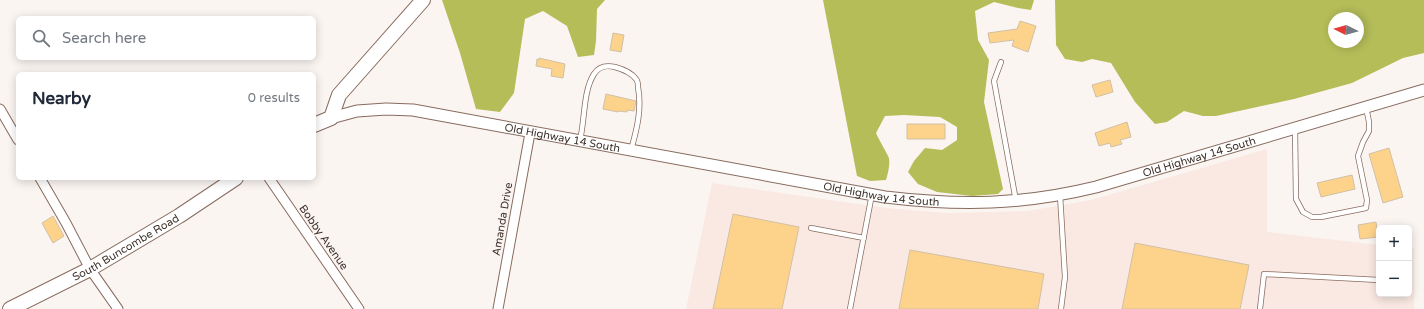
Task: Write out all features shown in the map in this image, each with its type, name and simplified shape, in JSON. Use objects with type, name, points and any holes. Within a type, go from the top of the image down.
[{"type":"main road","points":[[316,124],[331,118],[339,95],[423,0]]},
{"type":"main road","name":"South Buncombe Road","points":[[10,309],[90,269],[179,216],[233,180]]},
{"type":"street","name":"Old Highway 14 South","points":[[331,118],[357,111],[386,109],[413,110],[530,133],[872,194],[914,200],[977,203],[1016,201],[1060,195],[1096,187],[1424,90]]},
{"type":"street","points":[[0,109],[16,137]]},
{"type":"street","name":"Amanda Drive","points":[[498,309],[530,133]]},
{"type":"street","points":[[41,180],[90,269],[118,309]]},
{"type":"street","name":"Bobby Avenue","points":[[270,180],[359,309]]},
{"type":"lane","points":[[1002,62],[994,81],[1016,201]]},
{"type":"lane","points":[[579,141],[582,130],[587,91],[594,74],[601,67],[608,66],[631,73],[637,80],[641,107],[631,150]]},
{"type":"lane","points":[[1295,128],[1296,199],[1303,212],[1312,217],[1321,217],[1366,208],[1367,200],[1358,156],[1369,131],[1366,107]]},
{"type":"lane","points":[[850,309],[872,194]]},
{"type":"lane","points":[[1060,195],[1065,277],[1061,309]]},
{"type":"lane","points":[[811,228],[864,238]]},
{"type":"lane","points":[[1260,309],[1264,274],[1376,280]]},
{"type":"shaded area","points":[[1267,149],[1267,232],[1376,245],[1376,297],[1412,297],[1412,249],[1414,249],[1414,309],[686,309],[712,183],[887,208],[947,213],[1027,211],[1091,200]]},
{"type":"green space","points":[[442,0],[605,0],[597,9],[594,55],[578,57],[567,26],[543,11],[525,19],[514,93],[500,112],[476,109],[460,53]]},
{"type":"green space","points":[[823,0],[1034,0],[1031,10],[994,2],[975,11],[978,40],[989,60],[984,102],[1003,189],[998,194],[972,196],[937,192],[918,184],[908,172],[914,161],[925,148],[942,150],[957,140],[957,127],[940,117],[904,115],[885,116],[876,133],[889,158],[889,167],[886,180],[870,181],[857,176]]},
{"type":"green space","points":[[1055,0],[1424,0],[1424,53],[1403,58],[1352,83],[1294,99],[1216,116],[1203,116],[1184,111],[1167,122],[1155,124],[1135,102],[1111,63],[1092,59],[1082,62],[1065,59],[1056,45]]},
{"type":"building","points":[[1020,21],[1036,26],[1028,52],[1012,46],[1014,40],[990,43],[988,33],[1017,29]]},
{"type":"building","points":[[613,33],[624,35],[621,52],[610,50]]},
{"type":"building","points":[[539,58],[565,64],[563,78],[551,76],[552,69],[536,66],[537,59],[539,60]]},
{"type":"building","points":[[1110,80],[1113,92],[1096,97],[1092,85]]},
{"type":"building","points":[[606,94],[636,101],[634,111],[627,110],[627,112],[618,112],[603,109]]},
{"type":"building","points":[[1127,122],[1131,137],[1120,140],[1122,144],[1111,147],[1110,143],[1099,146],[1095,133]]},
{"type":"building","points":[[907,124],[945,124],[945,139],[907,139]]},
{"type":"building","points":[[1389,148],[1403,197],[1383,203],[1369,154]]},
{"type":"building","points":[[1352,175],[1355,189],[1321,197],[1317,183]]},
{"type":"building","points":[[733,214],[799,227],[782,309],[713,309]]},
{"type":"building","points":[[53,216],[64,236],[53,243],[42,223]]},
{"type":"building","points":[[1376,222],[1376,237],[1360,239],[1358,225]]},
{"type":"building","points":[[1135,243],[1249,265],[1240,309],[1122,309]]},
{"type":"building","points":[[910,250],[1044,274],[1038,309],[899,309]]}]
